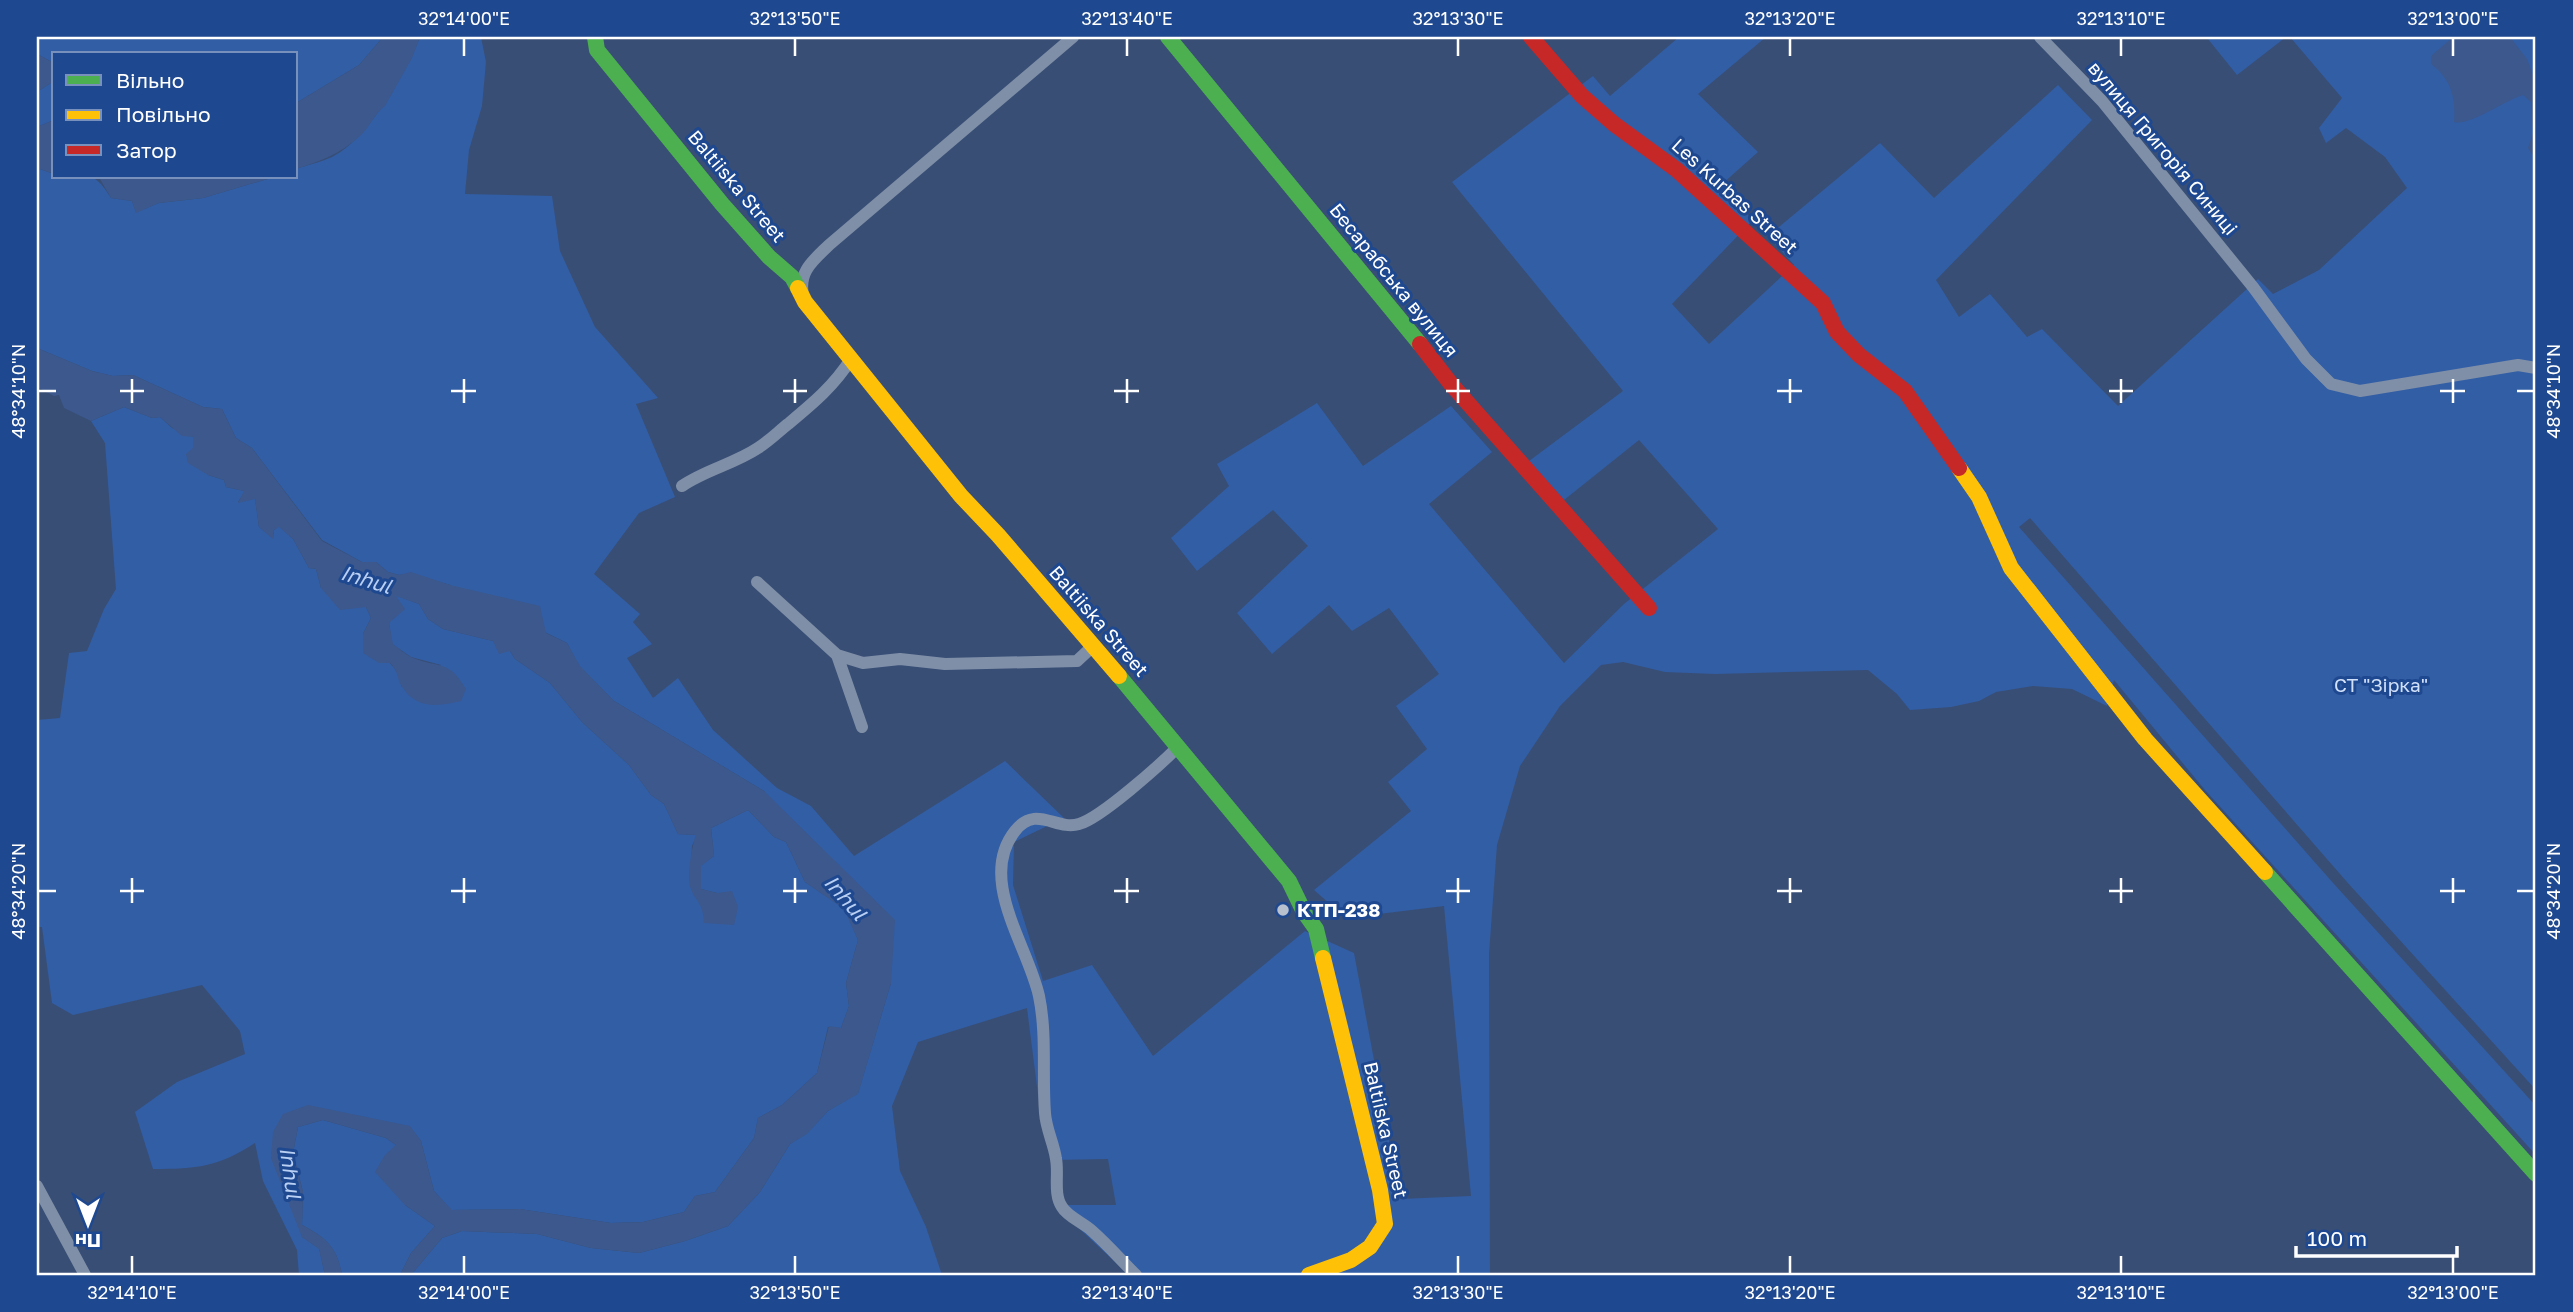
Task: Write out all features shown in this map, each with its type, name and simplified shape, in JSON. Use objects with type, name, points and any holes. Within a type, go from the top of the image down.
[{"type":"street","name":"Baltiiska Street","points":[[595,37],[597,50],[722,204],[769,257],[792,276],[805,302],[961,496],[1093,646],[1289,881],[1304,912],[1316,929],[1380,1190],[1385,1224],[1370,1247],[1351,1261],[1309,1275]]},
{"type":"street","points":[[805,302],[802,287],[804,270],[829,245],[1073,37]]},
{"type":"street","name":"Бесарабська вулиця","points":[[1168,37],[1397,314],[1451,384],[1649,608]]},
{"type":"street","name":"Les Kurbas Street","points":[[1531,37],[1582,96],[1614,124],[1677,170],[1823,303],[1837,332],[1859,355],[1905,391],[1979,497],[2011,568],[2144,739],[2536,1174]]},
{"type":"street","name":"вулиця Григорія Синиці","points":[[2040,37],[2102,101],[2252,287],[2306,359],[2331,384],[2360,391],[2518,365]]},
{"type":"street","points":[[2518,365],[2536,356]]},
{"type":"street","points":[[681,486],[700,473],[720,468],[758,448],[822,396],[839,379],[851,359]]},
{"type":"street","points":[[2518,365],[2536,368]]},
{"type":"street","points":[[757,582],[837,655],[863,663],[900,659],[945,664],[1077,661],[1093,646]]},
{"type":"street","points":[[837,655],[862,727]]},
{"type":"street","points":[[1136,1275],[1093,1232],[1062,1206],[1057,1186],[1057,1161],[1045,1115],[1044,1036],[1039,996],[1024,950],[1008,914],[1001,880],[1004,847],[1016,828],[1030,819],[1048,819],[1066,825],[1078,825],[1094,816],[1160,765],[1178,746]]},
{"type":"street","points":[[37,1186],[85,1275]]},
{"type":"green space","points":[[37,37],[383,37],[359,65],[298,102],[298,52],[52,52],[52,62],[37,54]]},
{"type":"green space","name":"СТ \"Зірка\"","points":[[420,37],[481,37],[486,62],[482,106],[469,150],[465,194],[552,196],[560,251],[595,327],[658,398],[636,404],[675,497],[639,513],[594,574],[640,614],[633,622],[652,644],[627,658],[653,698],[678,678],[713,730],[777,788],[811,806],[854,856],[1005,761],[1064,818],[1014,842],[1013,885],[1043,981],[1092,965],[1153,1056],[1305,931],[1354,953],[1400,1199],[1471,1196],[1444,906],[1346,918],[1314,890],[1411,811],[1388,782],[1427,749],[1396,706],[1439,674],[1389,608],[1352,631],[1329,605],[1272,654],[1237,613],[1308,546],[1273,510],[1197,571],[1171,538],[1229,486],[1217,464],[1317,403],[1363,466],[1451,406],[1492,452],[1429,504],[1564,663],[1624,604],[1718,529],[1639,440],[1564,500],[1529,461],[1623,391],[1452,182],[1593,76],[1610,96],[1679,37],[1766,37],[1698,94],[1758,152],[1721,185],[1753,220],[1672,304],[1709,344],[1794,265],[1768,236],[1880,143],[1934,198],[2058,85],[2092,120],[1936,280],[1959,317],[1990,294],[2027,337],[2042,329],[2118,406],[2258,279],[2273,294],[2319,270],[2407,188],[2385,157],[2346,128],[2326,143],[2319,128],[2342,98],[2290,37],[2536,37],[2536,1090],[2347,882],[2030,518],[2019,527],[2334,884],[2536,1106],[2536,1155],[2205,790],[2114,680],[2107,706],[2072,689],[2033,686],[1996,692],[1979,701],[1951,707],[1910,710],[1897,694],[1868,670],[1715,674],[1665,672],[1623,662],[1601,665],[1560,706],[1520,766],[1497,845],[1489,954],[1490,1275],[1129,1275],[1054,1205],[1116,1205],[1108,1159],[1053,1160],[1041,1118],[1027,1008],[918,1042],[892,1106],[900,1171],[926,1227],[942,1275],[411,1275],[442,1238],[462,1231],[537,1234],[591,1248],[639,1253],[728,1226],[760,1192],[790,1144],[807,1133],[828,1111],[858,1093],[891,983],[891,953],[764,791],[614,701],[579,666],[567,643],[450,585],[411,573],[399,575],[388,572],[376,562],[362,562],[322,540],[252,448],[236,438],[222,409],[203,407],[133,375],[113,376],[92,371],[37,348],[37,168],[52,173],[52,178],[93,178],[105,188],[111,198],[132,201],[136,212],[159,203],[203,198],[271,178],[298,178],[298,168],[332,157],[359,136],[384,104]]},
{"type":"green space","points":[[2286,37],[2237,75],[2208,39]]},
{"type":"green space","points":[[52,82],[52,121],[37,127],[37,92]]},
{"type":"green space","points":[[124,407],[152,418],[160,417],[172,428],[193,437],[193,448],[208,475],[224,480],[226,487],[245,491],[238,502],[255,498],[259,527],[273,538],[274,530],[279,526],[293,539],[309,568],[316,569],[321,588],[366,607],[371,618],[363,634],[398,672],[402,687],[441,665],[411,657],[392,644],[389,623],[395,595],[419,604],[428,619],[443,629],[493,641],[550,683],[582,722],[629,765],[651,795],[664,804],[678,834],[697,835],[692,846],[690,886],[704,908],[717,893],[701,889],[701,865],[714,856],[711,828],[748,810],[774,837],[786,842],[805,882],[845,909],[858,940],[846,983],[849,1006],[841,1028],[828,1027],[817,1073],[782,1105],[758,1118],[754,1138],[715,1192],[695,1196],[684,1212],[643,1222],[611,1223],[520,1209],[451,1210],[434,1191],[421,1141],[410,1127],[283,1114],[302,1237],[319,1248],[325,1275],[299,1275],[297,1250],[263,1181],[255,1143],[230,1157],[207,1165],[153,1169],[135,1112],[177,1082],[245,1054],[240,1031],[202,985],[73,1015],[52,1003],[42,927],[37,927],[37,720],[60,718],[69,653],[87,651],[104,609],[116,589],[105,443],[91,421]]},
{"type":"green space","points":[[323,1120],[386,1138],[396,1145],[405,1205],[435,1226],[411,1253],[400,1275],[342,1275],[337,1257],[329,1244],[302,1225],[303,1192],[293,1153],[298,1127]]},
{"type":"water","points":[[383,37],[420,37],[412,58],[385,106],[363,132],[338,152],[298,168],[298,102],[359,65]]},
{"type":"water","points":[[2453,37],[2510,37],[2527,59],[2536,83],[2534,157],[2528,148],[2533,133],[2531,102],[2523,95],[2478,117],[2454,122],[2451,89],[2431,64],[2431,56]]},
{"type":"water","points":[[37,54],[52,62],[52,82],[37,92]]},
{"type":"water","points":[[52,121],[52,173],[37,168],[37,127]]},
{"type":"water","points":[[96,178],[271,178],[203,198],[159,203],[136,213],[132,201],[111,198],[100,179]]},
{"type":"water","name":"Inhul","points":[[37,348],[92,371],[113,376],[133,375],[203,407],[222,409],[236,438],[252,448],[322,541],[362,562],[376,562],[388,572],[399,575],[411,572],[450,585],[540,606],[546,633],[567,643],[580,666],[614,701],[764,791],[895,920],[891,983],[858,1094],[828,1111],[807,1134],[790,1144],[760,1192],[728,1226],[639,1253],[591,1248],[537,1234],[462,1231],[442,1238],[411,1275],[400,1275],[411,1253],[435,1226],[405,1205],[375,1172],[385,1155],[396,1145],[386,1138],[323,1120],[298,1127],[293,1153],[303,1192],[302,1225],[329,1244],[340,1265],[342,1275],[325,1275],[319,1249],[302,1237],[271,1158],[273,1132],[283,1114],[308,1105],[410,1126],[421,1141],[434,1191],[452,1210],[520,1209],[611,1223],[643,1222],[684,1212],[695,1196],[715,1192],[754,1138],[758,1118],[782,1105],[817,1073],[829,1026],[841,1028],[849,1006],[846,983],[858,940],[844,909],[805,882],[786,842],[774,837],[748,810],[711,828],[714,856],[701,866],[701,889],[717,893],[732,891],[738,907],[734,925],[704,923],[702,910],[689,881],[690,860],[696,835],[678,834],[664,804],[651,795],[629,765],[582,722],[550,683],[515,659],[510,651],[499,654],[493,641],[443,629],[428,619],[419,604],[396,596],[405,609],[389,623],[393,644],[420,661],[448,668],[466,689],[461,701],[429,705],[415,700],[403,688],[390,663],[379,663],[363,653],[363,634],[371,618],[366,607],[340,610],[321,588],[316,569],[309,568],[293,539],[279,527],[274,530],[273,539],[259,527],[255,499],[238,503],[244,491],[226,487],[224,480],[208,475],[188,463],[186,454],[193,448],[193,437],[182,436],[160,417],[152,418],[124,407],[91,421],[64,408],[59,395],[54,396],[37,387]]},
{"type":"traffic: fast","points":[[595,37],[597,50],[722,204],[769,257],[792,277],[798,288]]},
{"type":"traffic: fast","points":[[1168,37],[1420,344]]},
{"type":"traffic: fast","points":[[1119,676],[1289,881],[1304,912],[1316,929],[1323,958]]},
{"type":"traffic: fast","points":[[2265,872],[2536,1174]]},
{"type":"traffic: slow","points":[[798,288],[805,302],[961,496],[1119,676]]},
{"type":"traffic: slow","points":[[1959,468],[1979,497],[2011,568],[2145,739],[2265,872]]},
{"type":"traffic: slow","points":[[1309,1275],[1351,1260],[1370,1247],[1385,1224],[1380,1190],[1323,958]]},
{"type":"traffic: jam","points":[[1531,37],[1582,96],[1614,124],[1677,170],[1823,303],[1837,332],[1859,355],[1905,391],[1959,468]]},
{"type":"traffic: jam","points":[[1420,344],[1451,384],[1649,608]]},
{"type":"place","name":"КТП-238","points":[[1283,910]]}]
